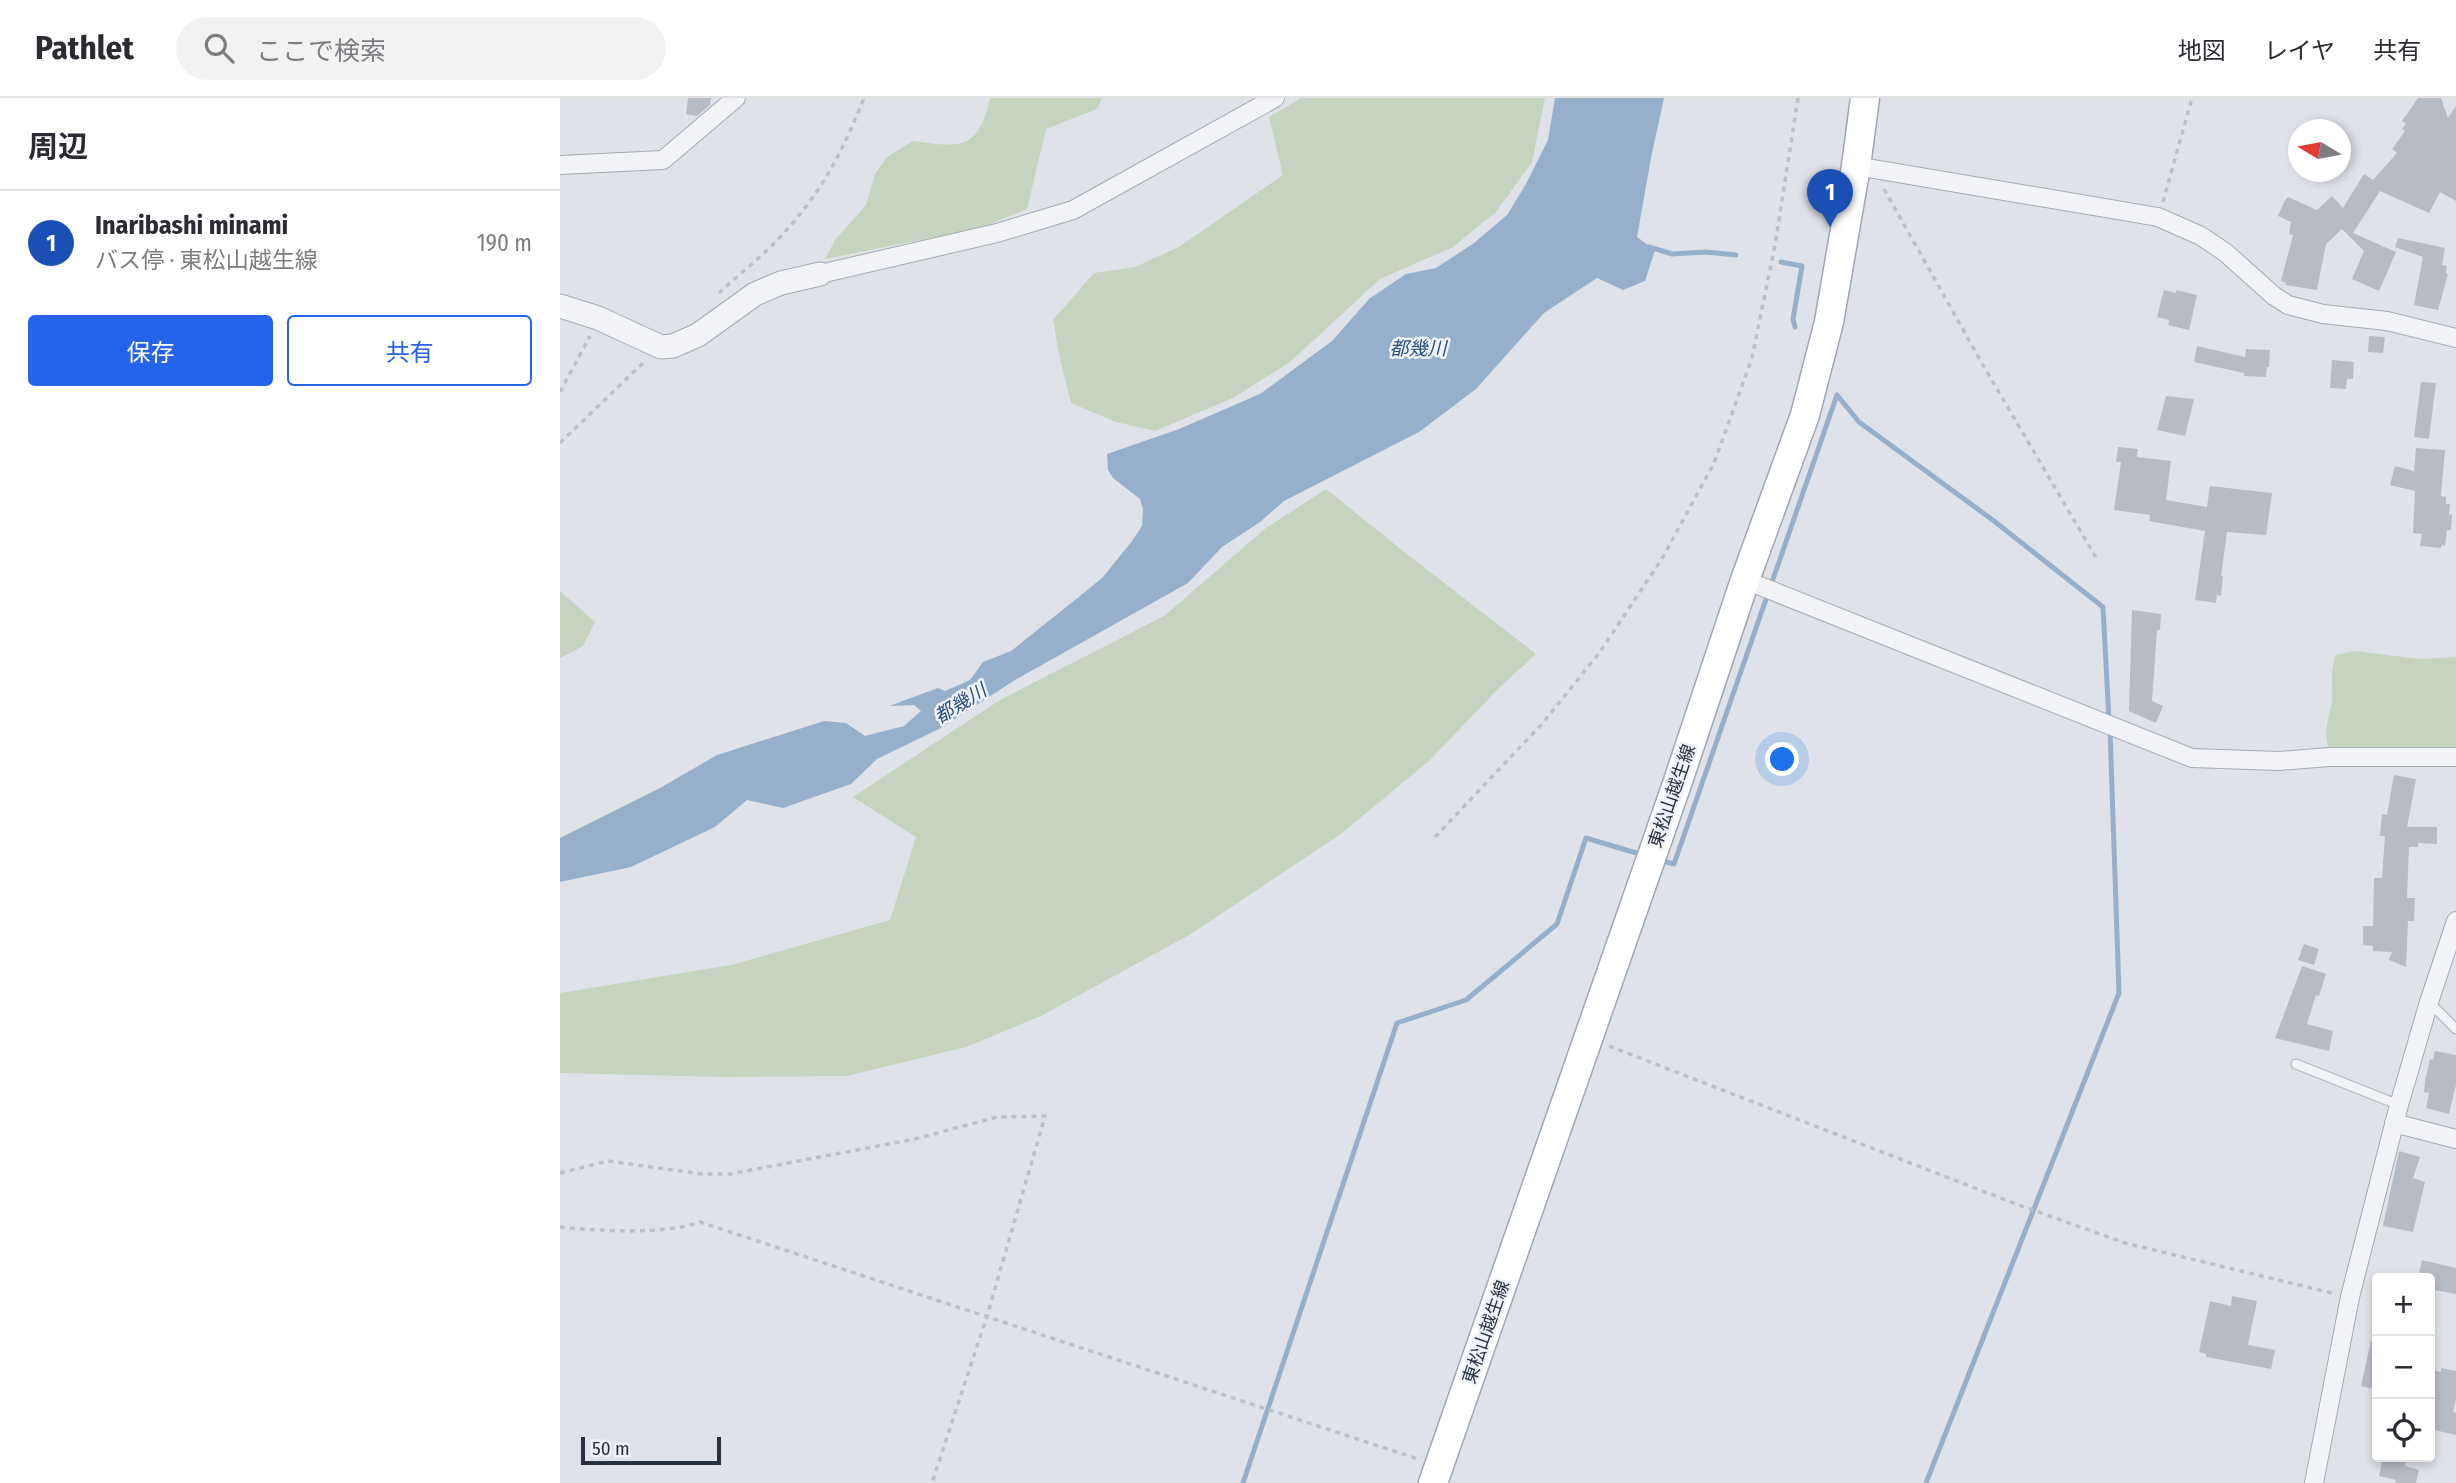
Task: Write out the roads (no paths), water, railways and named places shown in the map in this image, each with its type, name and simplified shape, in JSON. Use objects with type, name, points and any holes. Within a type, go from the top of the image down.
[{"type":"main road","name":"東松山越生線","points":[[1436,1476],[1678,781],[1745,580],[1805,415],[1868,168],[1865,98]]},
{"type":"street","points":[[560,165],[663,160],[736,98]]},
{"type":"street","points":[[560,306],[598,318],[661,346],[673,346],[691,339],[755,293],[771,286],[998,233],[1073,210],[1275,98]]},
{"type":"street","points":[[1868,168],[2158,217],[2201,236],[2226,253],[2274,296],[2288,305],[2323,314],[2387,321],[2456,338]]},
{"type":"street","points":[[1745,580],[2192,758],[2279,761],[2329,757],[2456,757]]},
{"type":"street","points":[[2314,1483],[2350,1297],[2399,1105],[2456,921]]},
{"type":"street","points":[[2394,1124],[2456,1139]]},
{"type":"lane","points":[[2429,1002],[2443,1013],[2456,1029]]},
{"type":"lane","points":[[2296,1064],[2399,1105]]},
{"type":"water","name":"都幾川","points":[[1555,98],[1664,98],[1637,237],[1655,250],[1645,281],[1623,290],[1597,278],[1544,313],[1476,389],[1419,432],[1284,501],[1260,522],[1222,547],[1188,583],[1015,680],[939,729],[877,759],[851,784],[783,808],[747,800],[715,827],[631,867],[560,882],[560,838],[660,788],[717,755],[824,721],[846,723],[865,736],[904,726],[921,711],[914,705],[889,706],[938,688],[945,691],[970,680],[983,662],[1011,651],[1103,577],[1142,526],[1143,509],[1140,499],[1113,478],[1108,470],[1107,454],[1179,429],[1260,394],[1332,341],[1369,299],[1406,274],[1436,268],[1474,243],[1507,215],[1526,184],[1548,140]]},
{"type":"waterway","points":[[1649,247],[1672,254],[1706,252],[1736,255]]},
{"type":"waterway","points":[[1781,262],[1802,266],[1793,319],[1795,327]]},
{"type":"waterway","points":[[1837,395],[1859,422],[1994,521],[2103,607],[2109,721]]},
{"type":"waterway","points":[[1659,860],[1674,864],[1837,395]]},
{"type":"waterway","points":[[1926,1483],[2119,993],[2110,730]]},
{"type":"waterway","points":[[1243,1483],[1397,1023],[1466,1000],[1557,924],[1586,838],[1643,855]]},
{"type":"place","name":"Inaribashi minami","points":[[1830,227]]}]
